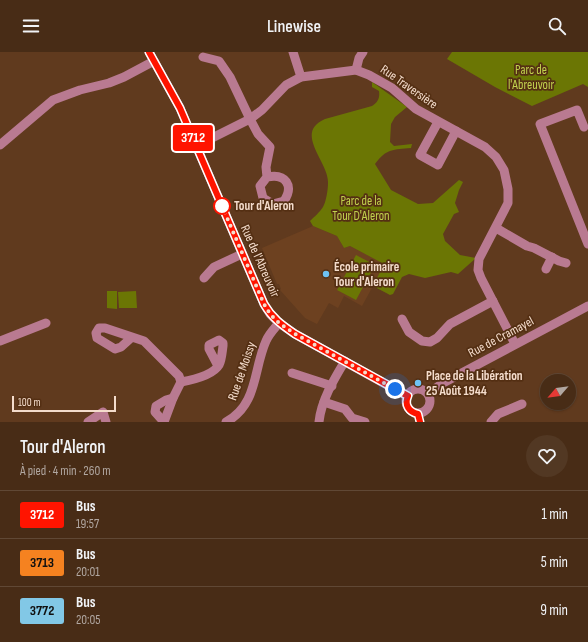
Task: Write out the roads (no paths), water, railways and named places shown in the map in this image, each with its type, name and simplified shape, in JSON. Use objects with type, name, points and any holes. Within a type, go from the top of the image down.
[{"type":"street","name":"Rue de l'Abreuvoir","points":[[149,52],[180,108],[242,254],[264,304],[270,314],[279,323],[295,334],[408,396]]},
{"type":"street","points":[[292,52],[301,77]]},
{"type":"street","points":[[356,70],[359,58],[363,52]]},
{"type":"street","points":[[203,57],[219,61],[230,77],[258,134],[270,147],[266,167],[268,177]]},
{"type":"street","points":[[0,145],[53,100],[80,90],[109,83],[154,61]]},
{"type":"street","name":"Rue Traversière","points":[[196,144],[204,142],[250,119],[262,110],[286,85],[301,77],[356,70],[370,75],[392,88],[416,109],[490,151],[496,157],[504,170],[508,189],[508,203],[480,259],[478,266],[479,273],[515,344]]},
{"type":"street","points":[[584,127],[577,110],[540,124],[588,244]]},
{"type":"street","name":"Rue Traversière","points":[[438,122],[420,155],[438,165],[456,131]]},
{"type":"street","points":[[496,228],[527,246],[566,263]]},
{"type":"street","points":[[204,278],[214,267],[242,254]]},
{"type":"street","points":[[546,269],[552,257]]},
{"type":"street","points":[[402,319],[409,332],[422,341],[430,342],[437,338],[450,324],[493,301]]},
{"type":"street","name":"Rue de Cramayel","points":[[428,394],[443,382],[588,306]]},
{"type":"street","points":[[0,341],[46,323]]},
{"type":"street","name":"Rue de Moissy","points":[[226,422],[234,418],[242,411],[248,400],[266,342],[279,323]]},
{"type":"street","points":[[131,338],[144,341],[179,376],[181,382],[172,398],[164,422],[155,412],[156,406],[172,398]]},
{"type":"street","points":[[319,422],[324,402],[345,361]]},
{"type":"street","points":[[181,382],[196,379],[214,370],[218,366]]},
{"type":"street","points":[[292,373],[332,386]]},
{"type":"street","points":[[417,389],[425,391],[428,394],[430,398],[430,405],[419,418],[408,408],[406,404],[408,396],[413,390],[417,389]]},
{"type":"street","points":[[324,402],[345,409],[352,418],[365,422]]},
{"type":"street","points":[[491,422],[498,414],[522,404]]},
{"type":"street","points":[[88,422],[104,412],[106,422]]},
{"type":"place","name":"Tour d'Aleron","points":[[222,206]]},
{"type":"place","name":"École primaire Tour d'Aleron","points":[[326,274]]},
{"type":"place","name":"Place de la Libération 25 Août 1944","points":[[418,383]]},
{"type":"park label","name":"Parc de l'Abreuvoir","points":[[531,78]]},
{"type":"park label","name":"Parc de la Tour D'Aleron","points":[[361,208]]}]
